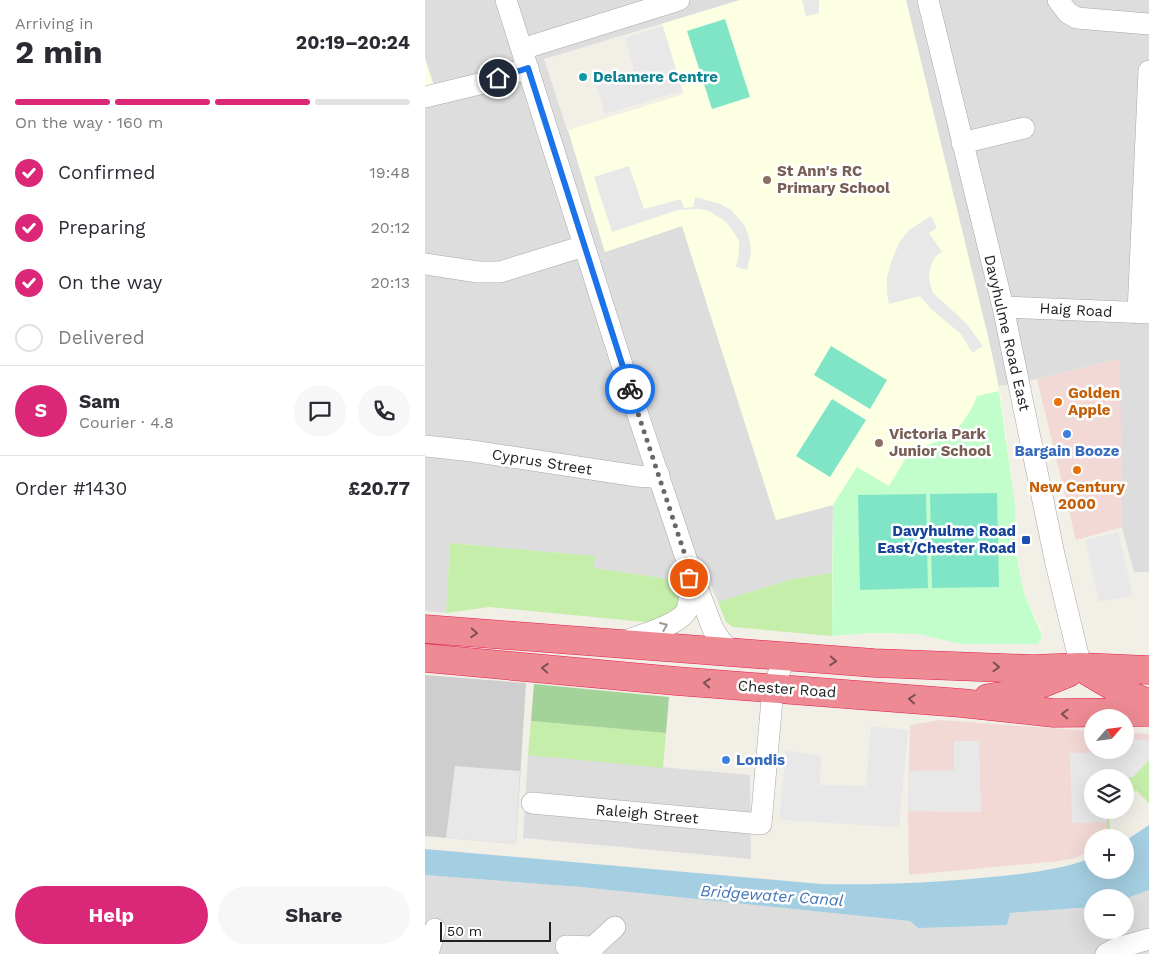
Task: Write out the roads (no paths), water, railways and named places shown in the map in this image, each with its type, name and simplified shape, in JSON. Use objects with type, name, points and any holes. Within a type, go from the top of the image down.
[{"type":"highway","name":"Chester Road","points":[[425,629],[874,664],[1033,668],[1081,667],[1149,670]]},
{"type":"highway","name":"Chester Road","points":[[425,658],[961,703],[1065,714],[1149,712]]},
{"type":"highway","points":[[874,664],[884,697]]},
{"type":"highway","points":[[961,703],[1016,694],[1081,667],[1126,694],[1149,703]]},
{"type":"street","points":[[506,0],[687,561],[717,634],[733,654]]},
{"type":"street","points":[[425,97],[483,83],[525,58],[679,0]]},
{"type":"street","name":"Davyhulme Road East","points":[[928,0],[1003,307],[1054,557],[1081,667]]},
{"type":"street","points":[[1058,0],[1068,13],[1077,18],[1149,24]]},
{"type":"street","points":[[1144,313],[1149,71]]},
{"type":"street","points":[[962,143],[1024,128]]},
{"type":"street","points":[[425,264],[478,272],[500,272],[584,246]]},
{"type":"street","name":"Haig Road","points":[[1003,307],[1144,313]]},
{"type":"street","name":"Cyprus Street","points":[[425,446],[472,451],[637,476],[651,477],[659,475]]},
{"type":"street","points":[[619,643],[673,622],[683,616],[687,609],[690,588],[687,561]]},
{"type":"street","points":[[773,688],[785,657]]},
{"type":"street","name":"Raleigh Street","points":[[532,803],[761,824],[773,688]]},
{"type":"street","points":[[566,946],[593,951],[615,927]]},
{"type":"street","points":[[428,954],[436,930]]},
{"type":"street","points":[[1107,954],[1117,948],[1149,939]]},
{"type":"water","name":"Bridgewater Canal","points":[[1149,825],[1149,890],[1134,896],[1134,889],[1084,889],[1084,908],[1010,913],[1007,925],[918,928],[910,921],[581,887],[425,875],[425,849],[821,884],[948,881],[1029,873],[1084,861],[1084,879],[1134,879],[1134,835]]},
{"type":"place","name":"Delamere Centre","points":[[583,77]]},
{"type":"place","name":"St Ann's RC Primary School","points":[[767,180]]},
{"type":"place","name":"Golden Apple","points":[[1058,402]]},
{"type":"place","name":"Bargain Booze","points":[[1067,434]]},
{"type":"place","name":"Victoria Park Junior School","points":[[879,443]]},
{"type":"place","name":"New Century 2000","points":[[1077,470]]},
{"type":"place","name":"Davyhulme Road East/Chester Road","points":[[1026,540]]},
{"type":"place","name":"Londis","points":[[726,760]]}]
